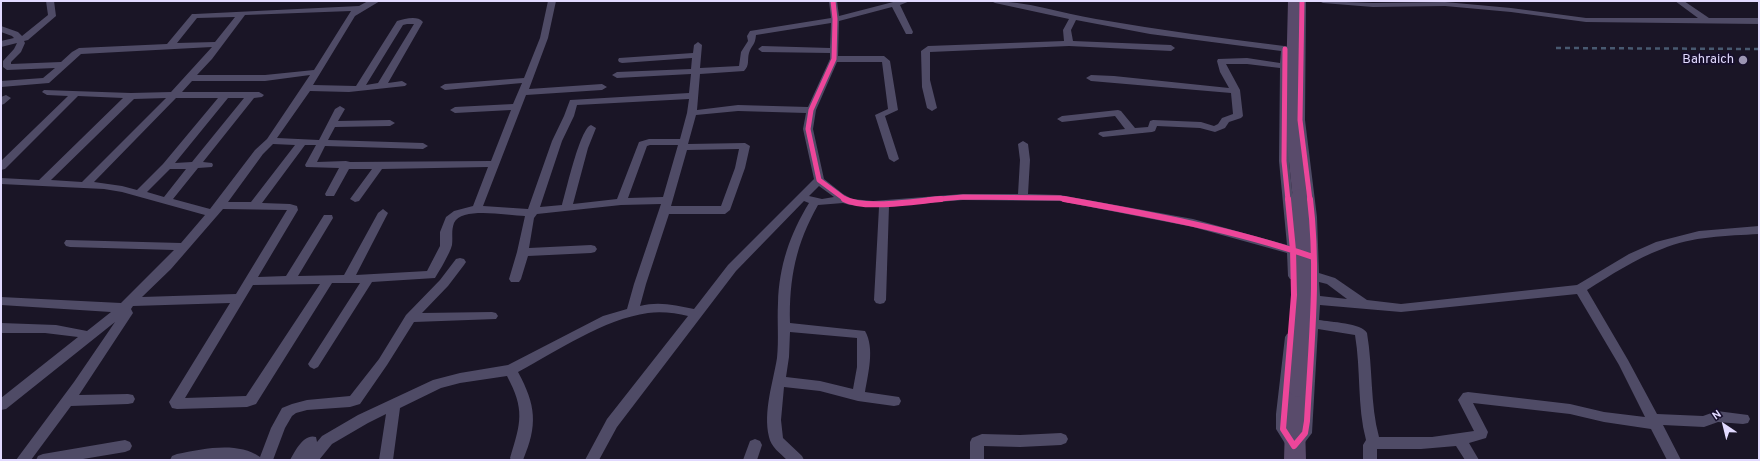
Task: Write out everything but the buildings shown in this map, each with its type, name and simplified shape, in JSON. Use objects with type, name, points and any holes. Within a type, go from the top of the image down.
[{"type":"main road","points":[[1294,453],[1304,239],[1292,123],[1295,1]]},
{"type":"street","points":[[1,44],[29,36],[52,16],[50,1]]},
{"type":"street","points":[[477,210],[544,38],[552,1]]},
{"type":"street","points":[[833,1],[835,19],[834,55],[811,110],[808,129],[819,180],[850,202],[884,204],[963,197],[1060,198],[1193,224],[1293,250],[1313,257]]},
{"type":"street","points":[[617,75],[743,68],[745,52],[752,41],[751,34],[835,19],[906,1]]},
{"type":"street","points":[[995,1],[1150,31],[1301,52]]},
{"type":"street","points":[[1294,453],[1305,433],[1307,421],[1314,300],[1312,218],[1300,120],[1301,52],[1303,37],[1302,1]]},
{"type":"street","points":[[1323,1],[1374,5],[1445,4],[1511,10],[1586,20],[1759,21]]},
{"type":"street","points":[[1679,1],[1707,21]]},
{"type":"street","points":[[1,405],[127,305],[167,266],[216,209],[259,152],[270,141],[307,88],[352,14],[360,8],[373,2]]},
{"type":"street","points":[[895,4],[909,32]]},
{"type":"street","points":[[170,47],[195,16],[360,8]]},
{"type":"street","points":[[85,185],[190,78],[242,14]]},
{"type":"street","points":[[1069,43],[1067,30],[1074,17]]},
{"type":"street","points":[[359,88],[400,23],[407,21],[418,21],[419,22],[382,85]]},
{"type":"street","points":[[1,29],[14,33],[19,40],[20,47],[5,65],[9,67],[63,65]]},
{"type":"street","points":[[932,108],[926,91],[925,50],[927,49],[1069,43],[1171,48]]},
{"type":"street","points":[[1,84],[46,81],[79,51],[218,44]]},
{"type":"street","points":[[633,311],[646,264],[666,205],[692,113],[698,45]]},
{"type":"street","points":[[762,49],[884,59],[886,61],[893,110],[880,115],[894,159]]},
{"type":"street","points":[[1285,49],[1284,161],[1293,250],[1294,295],[1283,414],[1283,429],[1294,453]]},
{"type":"street","points":[[622,60],[698,55]]},
{"type":"street","points":[[1103,134],[1152,129],[1153,123],[1201,126],[1215,129],[1220,128],[1225,120],[1238,116],[1238,99],[1225,73],[1221,61],[1257,62],[1285,66]]},
{"type":"street","points":[[11,84],[28,67]]},
{"type":"street","points":[[190,78],[265,78],[317,72]]},
{"type":"street","points":[[1091,78],[1235,91]]},
{"type":"street","points":[[445,87],[527,80]]},
{"type":"street","points":[[307,88],[359,88],[402,84]]},
{"type":"street","points":[[523,92],[602,87]]},
{"type":"street","points":[[46,92],[131,96],[255,95],[194,165],[166,201]]},
{"type":"street","points":[[1,166],[76,93]]},
{"type":"street","points":[[42,183],[131,96]]},
{"type":"street","points":[[139,194],[167,166],[225,96]]},
{"type":"street","points":[[516,280],[533,211],[557,141],[569,116],[573,102],[694,96]]},
{"type":"street","points":[[455,110],[518,107]]},
{"type":"street","points":[[692,113],[738,108],[811,110]]},
{"type":"street","points":[[340,110],[310,165],[346,164],[411,166],[494,164]]},
{"type":"street","points":[[1062,119],[1118,113],[1132,131]]},
{"type":"street","points":[[332,124],[390,123]]},
{"type":"street","points":[[567,207],[583,148],[591,128]]},
{"type":"street","points":[[270,141],[424,146]]},
{"type":"street","points":[[254,206],[301,142]]},
{"type":"street","points":[[250,281],[348,279],[433,274],[446,246],[446,232],[450,220],[458,213],[477,210],[533,211],[621,202],[725,210],[740,168],[745,146],[649,142],[643,144],[621,202]]},
{"type":"street","points":[[1022,197],[1025,160],[1023,144]]},
{"type":"street","points":[[330,194],[346,164]]},
{"type":"street","points":[[167,166],[208,165]]},
{"type":"street","points":[[355,199],[379,166]]},
{"type":"street","points":[[592,460],[612,423],[732,268],[819,180]]},
{"type":"street","points":[[1,181],[104,186],[166,201],[216,209],[254,206],[293,208],[176,402],[177,404],[246,402],[251,400],[329,279]]},
{"type":"street","points":[[802,196],[815,201],[830,202],[845,199]]},
{"type":"street","points":[[788,210],[815,201]]},
{"type":"street","points":[[797,460],[776,440],[775,431],[776,407],[783,356],[784,283],[795,241],[806,216],[815,201]]},
{"type":"street","points":[[880,300],[884,204]]},
{"type":"street","points":[[348,279],[383,213]]},
{"type":"street","points":[[290,280],[328,218]]},
{"type":"street","points":[[1314,300],[1401,308],[1580,289],[1633,257],[1660,245],[1699,235],[1759,230]]},
{"type":"street","points":[[70,243],[184,247]]},
{"type":"street","points":[[523,252],[591,248]]},
{"type":"street","points":[[266,460],[284,416],[290,410],[305,406],[350,402],[355,400],[383,362],[410,318],[453,274],[460,262]]},
{"type":"street","points":[[1314,276],[1331,281],[1364,305]]},
{"type":"street","points":[[314,364],[369,278]]},
{"type":"street","points":[[1580,289],[1624,363],[1674,460]]},
{"type":"street","points":[[1,301],[127,305],[239,298]]},
{"type":"street","points":[[23,460],[67,402],[126,315],[127,305]]},
{"type":"street","points":[[311,460],[322,446],[334,435],[394,405],[438,384],[460,378],[510,370],[524,364],[602,321],[633,311],[663,307],[697,314]]},
{"type":"street","points":[[410,318],[492,316]]},
{"type":"street","points":[[1313,324],[1358,331],[1361,333],[1365,357],[1368,421],[1374,443]]},
{"type":"street","points":[[784,327],[861,334],[863,338],[864,367],[858,396]]},
{"type":"street","points":[[1,328],[49,329],[81,333],[89,336]]},
{"type":"street","points":[[510,370],[527,402],[528,418],[517,458]]},
{"type":"street","points":[[779,381],[820,386],[876,399],[894,400]]},
{"type":"street","points":[[1370,460],[1370,445],[1374,443],[1402,444],[1460,439],[1478,435],[1481,432],[1465,400],[1470,397],[1570,409],[1604,417],[1654,421],[1704,422],[1717,416],[1743,419]]},
{"type":"street","points":[[67,402],[128,399]]},
{"type":"street","points":[[386,460],[394,405]]},
{"type":"street","points":[[977,460],[977,442],[982,440],[1020,441],[1061,439]]},
{"type":"street","points":[[1460,439],[1472,460]]},
{"type":"street","points":[[297,460],[312,441]]},
{"type":"street","points":[[750,460],[755,445]]},
{"type":"street","points":[[43,460],[125,446]]},
{"type":"street","points":[[177,460],[200,456],[228,454],[255,460]]},
{"type":"railway","points":[[1556,48],[1759,49]]},
{"type":"cycle path","points":[[833,1],[835,19],[834,59],[811,110],[808,129],[819,180],[839,196],[850,202],[873,204],[963,197],[1060,198],[1193,223],[1293,250],[1313,257]]},
{"type":"cycle path","points":[[1285,49],[1284,161],[1293,250],[1294,295],[1283,414],[1283,429],[1294,446],[1305,433],[1307,421],[1314,300],[1312,217],[1300,120],[1302,1]]},
{"type":"place","name":"Bahraich","points":[[1743,60]]}]
